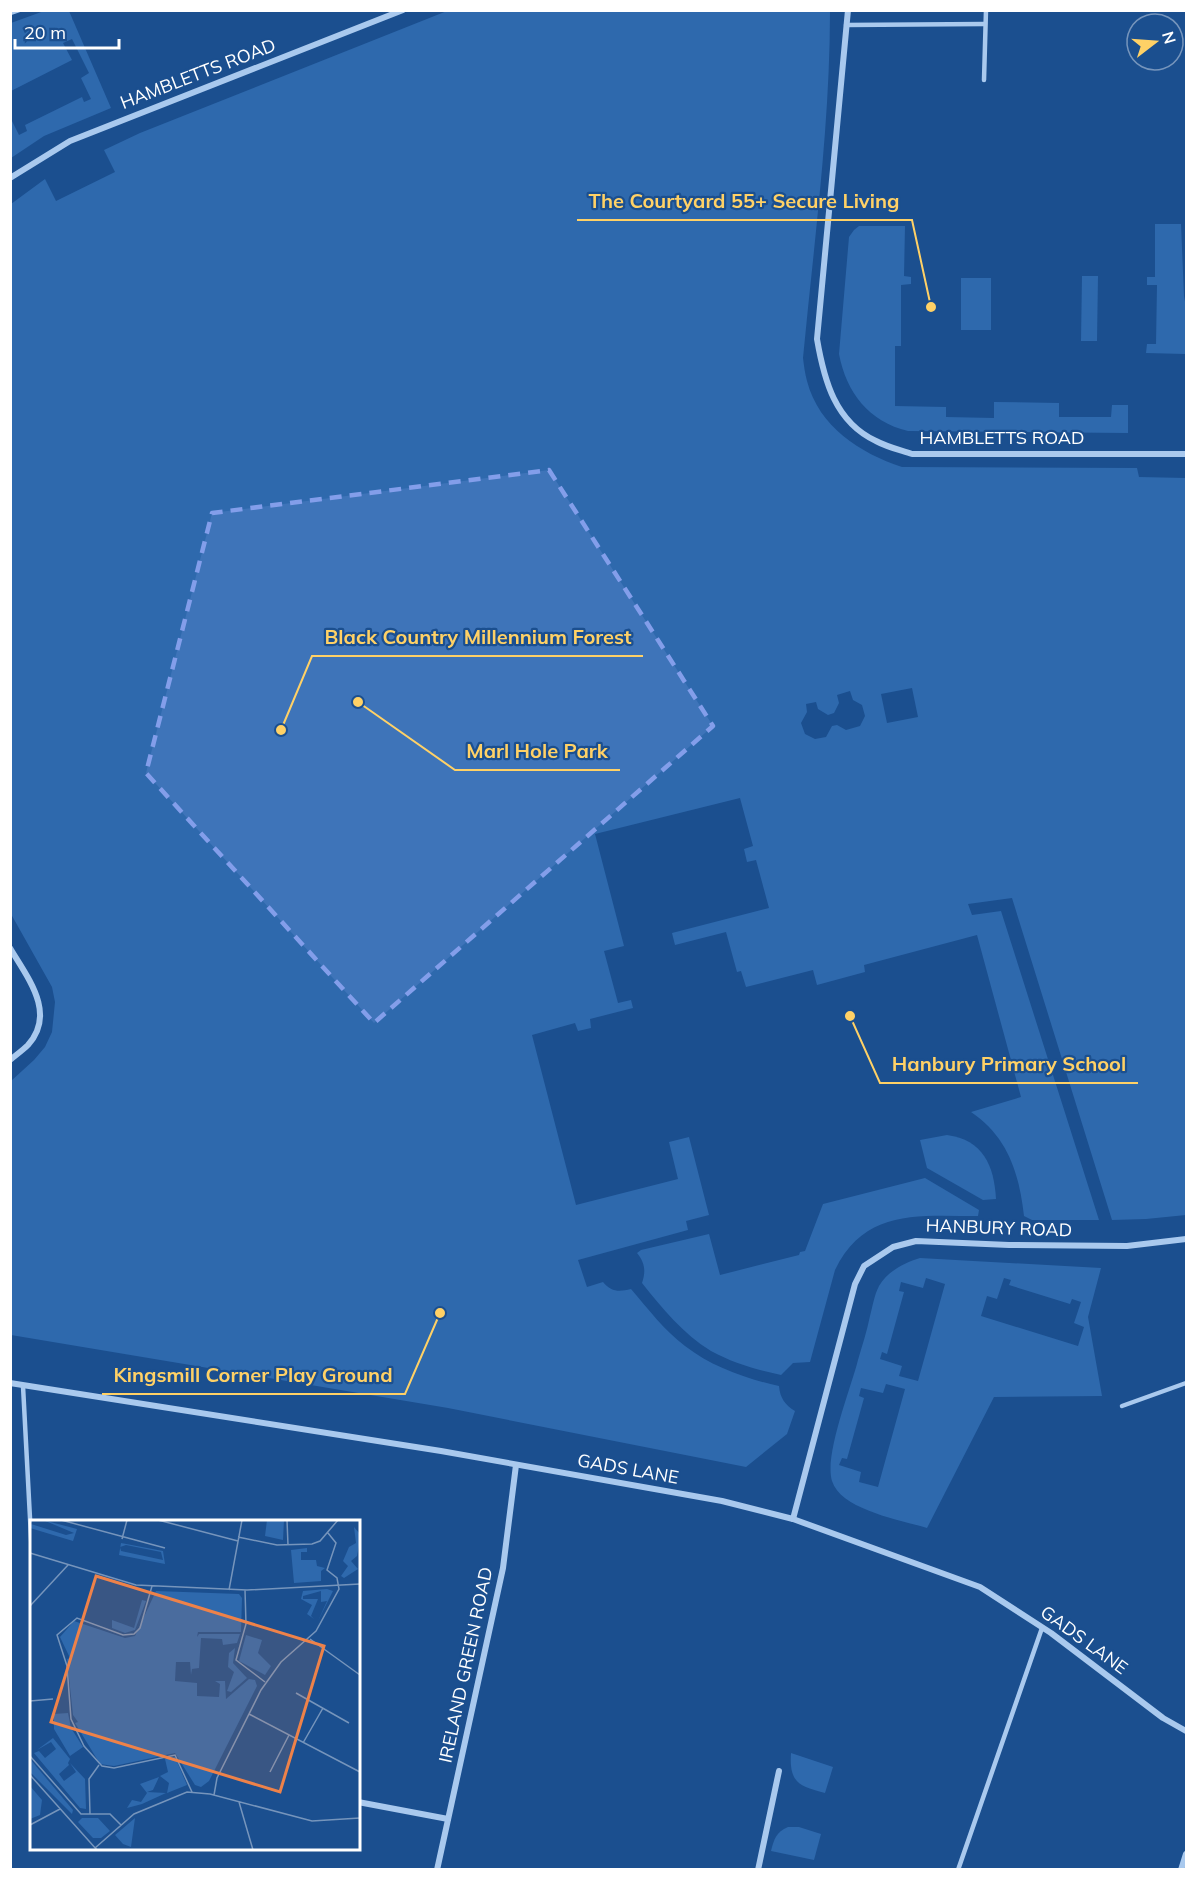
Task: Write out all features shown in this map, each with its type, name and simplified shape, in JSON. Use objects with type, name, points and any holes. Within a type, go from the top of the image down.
[{"type":"street","name":"HAMBLETTS ROAD","points":[[10,178],[70,141],[403,10]]},
{"type":"street","name":"HAMBLETTS ROAD","points":[[848,10],[817,339],[823,372],[833,398],[851,424],[875,441],[912,454],[1186,454]]},
{"type":"street","points":[[10,948],[36,991],[40,1007],[37,1031],[29,1044],[10,1060]]},
{"type":"street","name":"HANBURY ROAD","points":[[793,1519],[855,1284],[864,1266],[893,1247],[916,1241],[1127,1246],[1186,1239]]},
{"type":"street","name":"GADS LANE","points":[[10,1383],[441,1451],[722,1501],[793,1519],[980,1587],[1042,1628],[1163,1718],[1186,1731]]},
{"type":"street","name":"IRELAND GREEN ROAD","points":[[437,1869],[503,1568],[516,1465]]},
{"type":"street","points":[[758,1869],[779,1771]]},
{"type":"street","points":[[360,1802],[448,1819]]},
{"type":"street","points":[[1181,1869],[1186,1854]]},
{"type":"lane","points":[[10,13],[19,10]]},
{"type":"lane","points":[[984,80],[986,10]]},
{"type":"lane","points":[[846,25],[985,24]]},
{"type":"lane","points":[[1122,1406],[1186,1383]]},
{"type":"lane","points":[[23,1386],[30,1520]]},
{"type":"lane","points":[[958,1869],[1042,1628]]},
{"type":"highlighted area","points":[[549,470],[713,726],[374,1023],[146,773],[212,513]]},
{"type":"shaded area","points":[[44,11],[69,11],[111,108],[44,136],[11,158],[11,119],[19,135],[27,131],[25,125],[82,97],[84,102],[91,99],[81,78],[89,73],[72,39],[63,43],[72,60],[11,91],[11,23]]},
{"type":"shaded area","points":[[447,11],[830,11],[824,141],[803,358],[807,381],[821,412],[831,425],[857,446],[902,467],[1137,468],[1139,477],[1186,478],[1186,1215],[1112,1220],[1012,898],[968,904],[972,915],[1001,911],[1099,1220],[1032,1220],[1024,1216],[1015,1171],[1003,1145],[984,1122],[971,1112],[1021,1097],[977,935],[864,965],[865,972],[817,985],[813,970],[746,987],[741,971],[737,972],[726,932],[675,945],[672,933],[769,908],[756,860],[747,862],[744,849],[753,846],[740,798],[595,834],[624,946],[604,951],[618,1003],[631,1000],[633,1008],[590,1019],[591,1028],[578,1031],[575,1023],[532,1035],[576,1205],[678,1179],[669,1142],[689,1137],[709,1215],[686,1221],[688,1230],[578,1260],[587,1287],[603,1282],[609,1288],[616,1290],[631,1289],[671,1334],[695,1353],[730,1371],[779,1386],[784,1401],[795,1411],[787,1434],[746,1467],[448,1408],[11,1335],[11,1081],[45,1047],[52,1032],[55,1002],[52,987],[11,914],[11,204],[45,179],[56,201],[115,172],[104,150],[140,133]],"holes":[[[912,688],[918,717],[887,723],[881,694]],[[850,691],[853,700],[862,705],[865,716],[860,726],[846,730],[837,725],[832,726],[826,737],[815,739],[805,734],[801,723],[807,712],[806,704],[816,702],[818,709],[828,715],[834,713],[839,703],[837,695]]]},
{"type":"shaded area","points":[[1155,224],[1181,224],[1186,307],[1186,397],[1185,354],[1146,353],[1147,344],[1156,344],[1157,285],[1147,285],[1147,277],[1155,277]]},
{"type":"shaded area","points":[[859,226],[905,226],[904,276],[911,277],[911,284],[901,285],[901,346],[895,346],[895,406],[946,407],[946,417],[994,418],[994,402],[1059,403],[1059,417],[1111,417],[1112,405],[1128,405],[1128,433],[908,431],[894,427],[871,413],[847,381],[839,354],[849,237]]},
{"type":"shaded area","points":[[1082,276],[1098,276],[1097,341],[1081,341]]},
{"type":"shaded area","points":[[961,278],[991,278],[991,330],[961,330]]},
{"type":"shaded area","points":[[947,1135],[970,1142],[978,1148],[993,1175],[996,1199],[983,1200],[927,1168],[920,1140]]},
{"type":"shaded area","points":[[925,1178],[979,1210],[978,1216],[935,1216],[896,1220],[862,1235],[847,1250],[835,1270],[810,1362],[793,1363],[781,1375],[745,1366],[711,1351],[682,1329],[642,1283],[644,1267],[637,1253],[641,1250],[709,1234],[720,1275],[799,1255],[800,1252],[805,1251],[823,1204]]},
{"type":"shaded area","points":[[920,1258],[1101,1268],[1088,1317],[1102,1396],[994,1397],[927,1528],[859,1507],[838,1491],[832,1481],[831,1469],[839,1421],[877,1290],[892,1272]],"holes":[[[926,1278],[945,1284],[918,1381],[899,1376],[902,1366],[880,1359],[882,1352],[887,1354],[904,1292],[899,1291],[901,1282],[923,1288]],[[1004,1278],[1011,1280],[1009,1285],[1070,1304],[1072,1299],[1081,1302],[1074,1323],[1084,1327],[1078,1346],[981,1316],[987,1296],[997,1299]],[[886,1384],[905,1389],[878,1487],[859,1482],[861,1472],[839,1465],[842,1458],[847,1459],[864,1398],[859,1396],[861,1388],[883,1393]]]},
{"type":"shaded area","points":[[791,1753],[833,1767],[825,1793],[798,1782],[792,1771]]},
{"type":"shaded area","points":[[788,1827],[799,1827],[821,1834],[814,1860],[771,1851],[776,1836]]},
{"type":"place","name":"The Courtyard 55+ Secure Living","points":[[931,307]]},
{"type":"place","name":"Marl Hole Park","points":[[358,702]]},
{"type":"place","name":"Black Country Millennium Forest","points":[[281,730]]},
{"type":"place","name":"Hanbury Primary School","points":[[850,1016]]},
{"type":"place","name":"Kingsmill Corner Play Ground","points":[[440,1313]]}]
